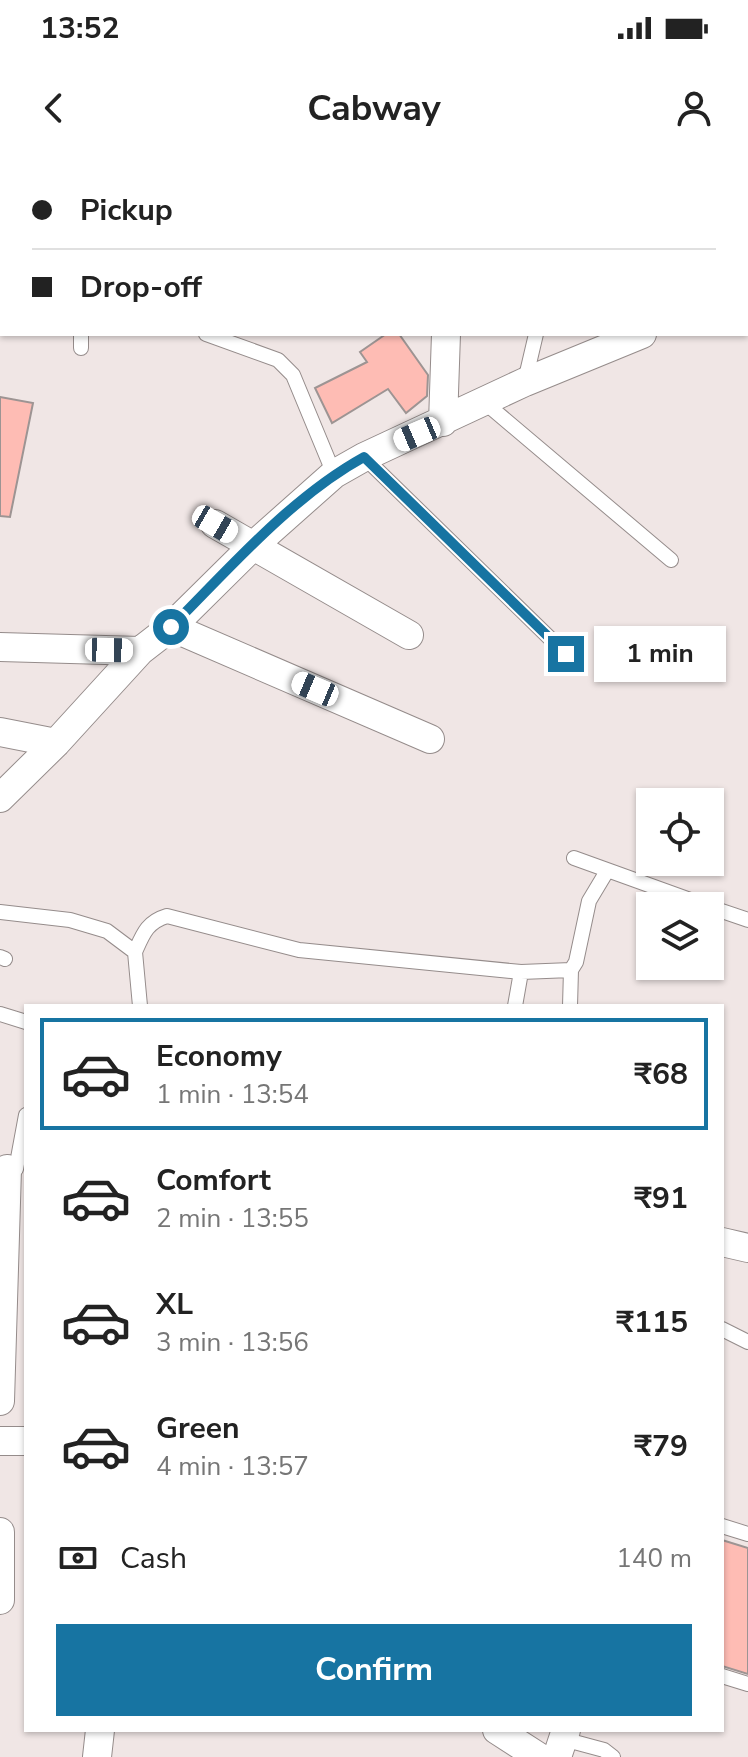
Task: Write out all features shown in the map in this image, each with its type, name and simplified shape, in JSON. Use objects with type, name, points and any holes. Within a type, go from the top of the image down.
[{"type":"street","points":[[443,422],[446,336]]},
{"type":"street","points":[[0,798],[56,743],[140,651],[171,627],[254,545],[334,474],[483,401],[637,336]]},
{"type":"street","points":[[215,524],[409,635]]},
{"type":"street","points":[[171,627],[430,739]]},
{"type":"street","points":[[0,647],[140,651]]},
{"type":"street","points":[[0,732],[56,743]]},
{"type":"street","points":[[0,1401],[12,1169]]},
{"type":"street","points":[[724,1242],[748,1248]]},
{"type":"street","points":[[0,1441],[24,1441]]},
{"type":"street","points":[[0,1532],[0,1597],[24,1598]]},
{"type":"street","points":[[97,1757],[100,1732]]},
{"type":"street","points":[[500,1732],[539,1757]]},
{"type":"lane","points":[[212,336],[278,360],[293,375],[334,474]]},
{"type":"lane","points":[[525,382],[536,336]]},
{"type":"lane","points":[[483,401],[671,560]]},
{"type":"lane","points":[[364,457],[566,654]]},
{"type":"lane","points":[[574,858],[666,892]]},
{"type":"lane","points":[[570,1004],[571,970],[576,962],[589,901],[607,871]]},
{"type":"lane","points":[[0,912],[70,920],[107,931],[135,952]]},
{"type":"lane","points":[[724,912],[748,920]]},
{"type":"lane","points":[[140,1004],[135,952],[146,927],[155,919],[167,916],[299,950],[521,972],[571,970]]},
{"type":"lane","points":[[515,1004],[521,972]]},
{"type":"lane","points":[[0,1014],[24,1021]]},
{"type":"lane","points":[[12,1169],[24,1123]]},
{"type":"lane","points":[[724,1330],[748,1342]]},
{"type":"lane","points":[[724,1527],[748,1534]]},
{"type":"lane","points":[[724,1677],[748,1684]]},
{"type":"lane","points":[[562,1742],[604,1750],[613,1757]]},
{"type":"building","points":[[383,336],[400,336],[428,375],[427,396],[406,413],[388,389],[332,423],[315,388],[367,362],[360,352]]},
{"type":"building","points":[[0,397],[33,403],[10,517],[0,516]]},
{"type":"building","points":[[724,1541],[748,1548],[748,1674],[724,1667]]},
{"type":"route","points":[[171,627],[254,545],[334,474],[364,457],[566,654]]}]
